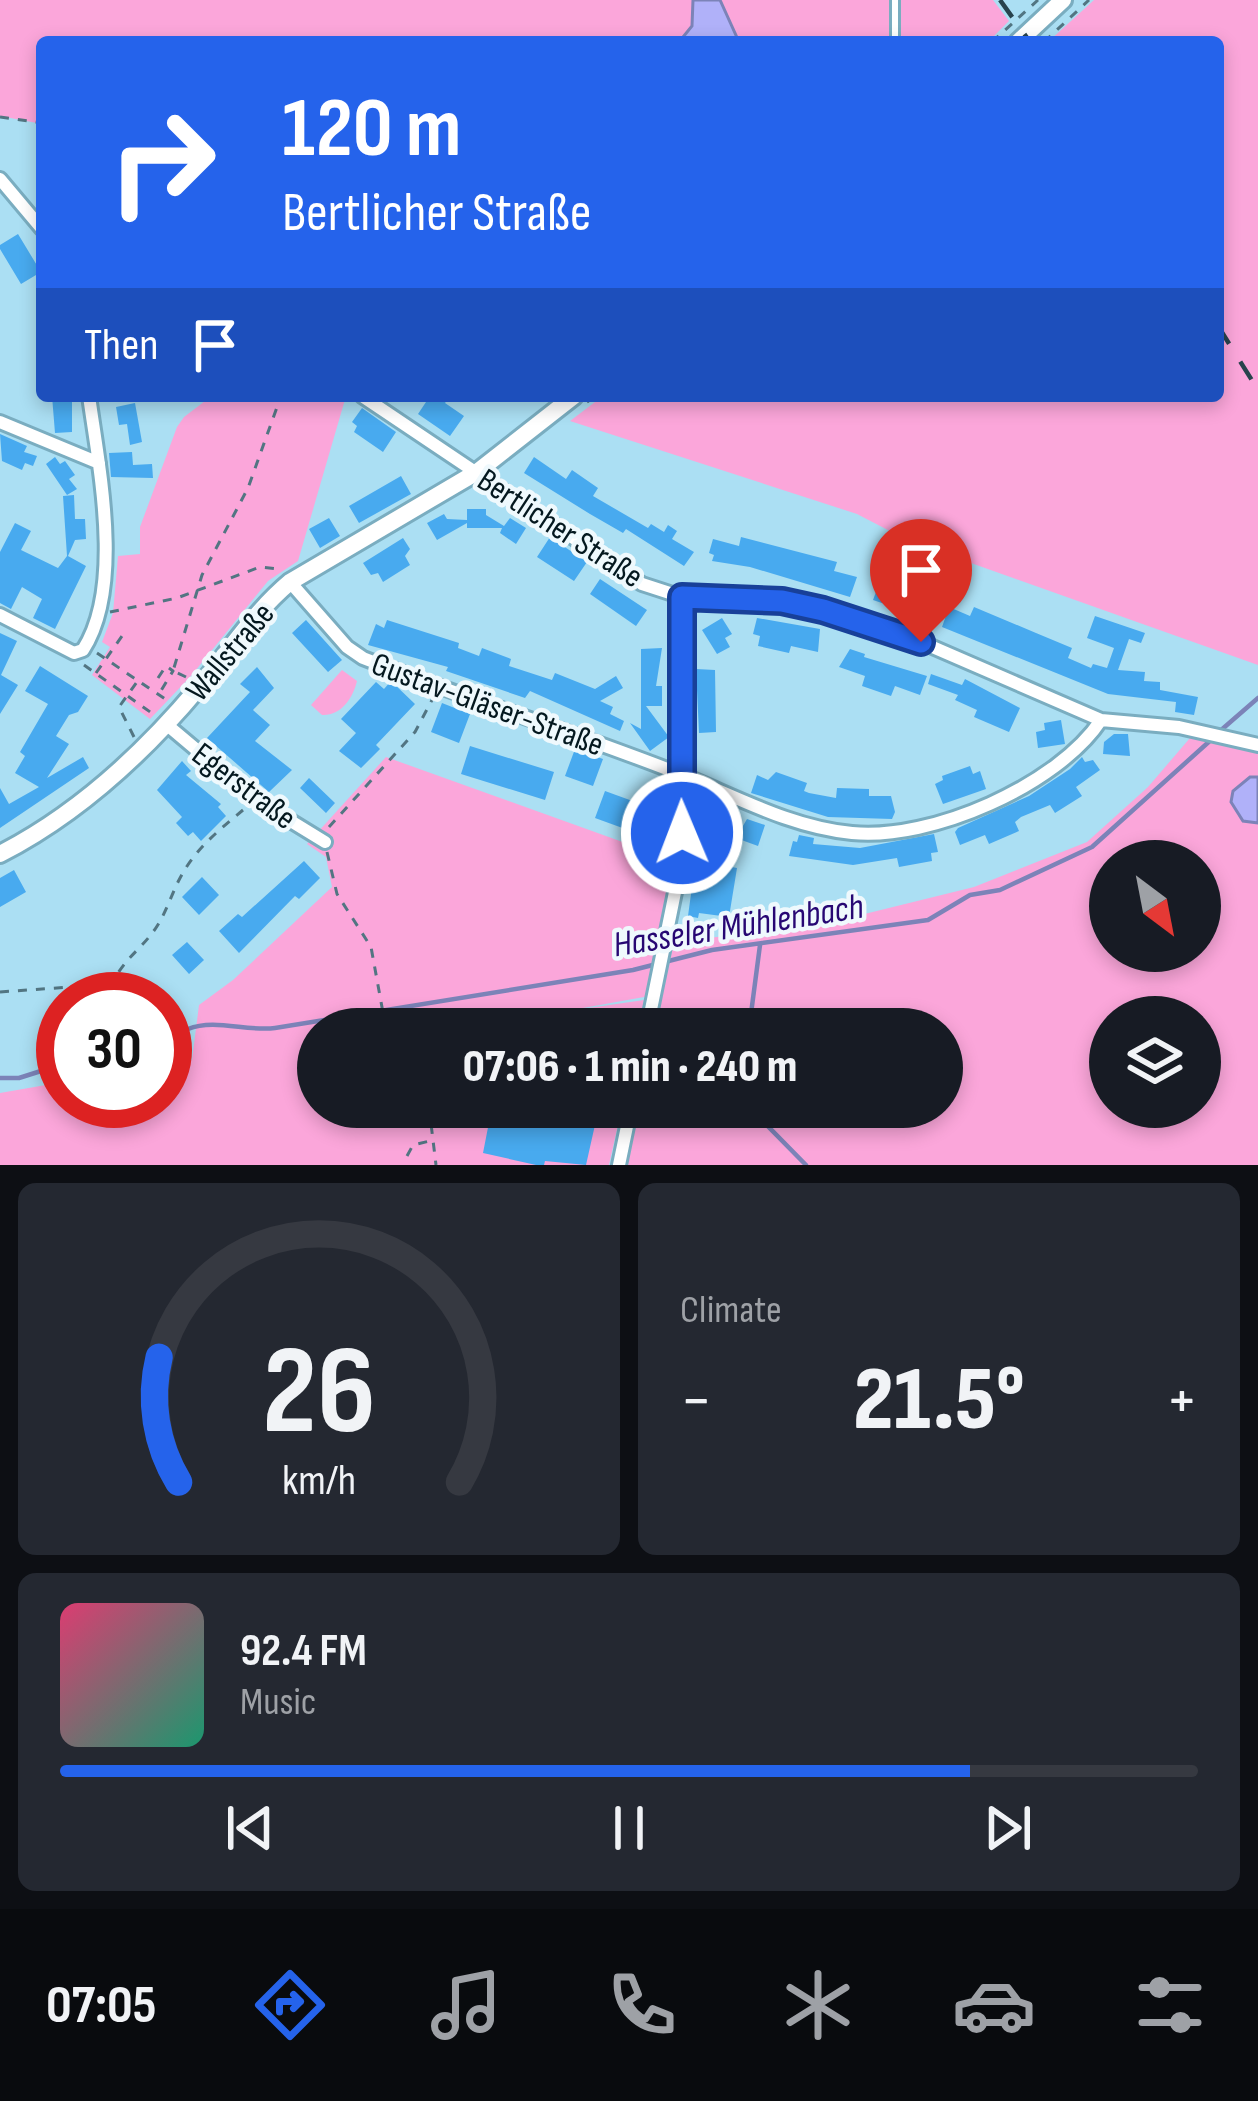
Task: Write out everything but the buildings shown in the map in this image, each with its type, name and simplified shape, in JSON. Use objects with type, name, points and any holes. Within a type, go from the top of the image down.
[{"type":"street","points":[[1024,36],[1063,0]]},
{"type":"street","points":[[0,179],[36,222]]},
{"type":"street","points":[[0,615],[67,649],[83,650],[102,613],[105,565],[90,402]]},
{"type":"street","name":"Bertlicher Straße","points":[[371,402],[643,584],[682,597],[782,601],[823,610],[939,649],[1101,719],[1213,732],[1258,745]]},
{"type":"street","name":"Wallstraße","points":[[0,854],[73,810],[167,717],[265,603],[293,580],[476,472],[566,402]]},
{"type":"street","points":[[0,422],[99,463]]},
{"type":"street","name":"Gustav-Gläser-Straße","points":[[293,580],[346,646],[363,658],[682,775],[801,824],[858,834],[946,819],[1010,794],[1072,754],[1101,719]]},
{"type":"street","points":[[652,1008],[681,863],[682,597]]},
{"type":"street","name":"Egerstraße","points":[[167,717],[255,799],[322,840]]},
{"type":"street","points":[[619,1165],[627,1128]]},
{"type":"lane","points":[[895,0],[895,36]]},
{"type":"path","points":[[999,36],[1038,0]]},
{"type":"path","points":[[1050,36],[1088,0]]},
{"type":"path","points":[[0,117],[36,123]]},
{"type":"path","points":[[159,694],[173,671],[196,592],[248,488],[279,402]]},
{"type":"path","points":[[102,613],[196,592],[260,567],[288,570],[293,580]]},
{"type":"path","points":[[95,674],[127,629]]},
{"type":"path","points":[[94,650],[159,694],[167,717],[83,666],[94,650]]},
{"type":"path","points":[[158,678],[166,666],[192,680]]},
{"type":"path","points":[[139,679],[119,707],[135,739],[146,728]]},
{"type":"path","points":[[383,1008],[371,947],[337,894],[322,840],[416,732],[438,687]]},
{"type":"path","points":[[0,992],[112,984],[123,960],[150,936],[166,913],[179,879],[201,846],[255,799]]},
{"type":"path","points":[[433,1128],[436,1165]]},
{"type":"path","points":[[407,1156],[413,1145],[434,1140]]},
{"type":"shaded area","points":[[0,0],[993,0],[1009,21],[994,36],[36,36],[36,123],[0,116]]},
{"type":"shaded area","points":[[1094,0],[1258,0],[1258,665],[909,541],[857,514],[570,421],[595,402],[1224,402],[1224,36],[1055,36]]},
{"type":"shaded area","points":[[204,402],[344,402],[298,561],[268,581],[150,719],[92,675],[110,647],[102,642],[113,613],[118,556],[140,554],[140,527],[184,417]]},
{"type":"shaded area","points":[[342,670],[357,681],[353,694],[340,709],[322,715],[311,705]]},
{"type":"shaded area","points":[[1196,731],[1258,748],[1258,1165],[625,1165],[633,1128],[963,1128],[963,1008],[660,1008],[674,942],[820,925],[974,887],[1089,840],[1089,972],[1221,972],[1221,840],[1089,840],[1148,787]]},
{"type":"shaded area","points":[[386,757],[681,863],[655,995],[583,1008],[297,1008],[297,1128],[617,1128],[609,1165],[0,1165],[0,1093],[36,1087],[36,1128],[192,1128],[192,1060],[199,1005],[233,980],[332,887],[326,857],[307,844]]},
{"type":"shaded area","points":[[644,1000],[642,1008],[589,1008]]},
{"type":"water","points":[[693,0],[720,0],[736,36],[684,36],[692,26]]},
{"type":"water","points":[[1250,777],[1258,777],[1258,823],[1243,821],[1231,802],[1233,791]]},
{"type":"waterway","name":"Hasseler Mühlenbach","points":[[1220,731],[1258,698]]},
{"type":"waterway","name":"Hasseler Mühlenbach","points":[[192,1028],[275,1028],[633,970],[712,950],[928,920],[970,895],[1000,890],[1092,847],[1212,739]]},
{"type":"waterway","points":[[752,1008],[760,945]]},
{"type":"waterway","name":"Hasseler Mühlenbach","points":[[0,1078],[36,1073]]},
{"type":"waterway","points":[[770,1128],[806,1165]]},
{"type":"railway","points":[[1000,0],[1026,36]]},
{"type":"railway","points":[[1224,336],[1258,390]]},
{"type":"route","points":[[682,833],[682,597],[782,601],[921,642]]}]
